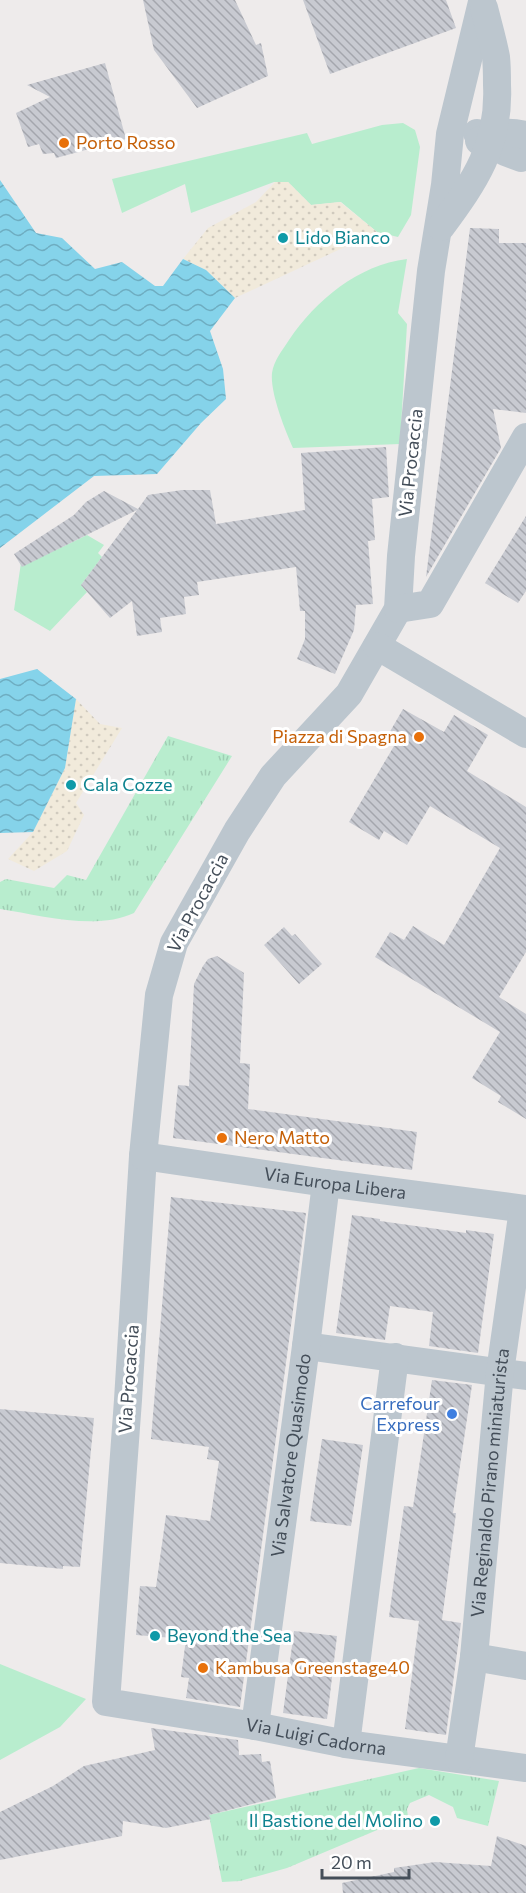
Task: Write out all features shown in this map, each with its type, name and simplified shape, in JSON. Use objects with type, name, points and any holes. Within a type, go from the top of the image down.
[{"type":"street","name":"Via Procaccia","points":[[437,231],[465,194],[489,139],[498,96],[496,59],[482,1]]},
{"type":"street","name":"Via Procaccia","points":[[106,1702],[128,1400],[142,1156],[159,995],[174,943],[229,845],[273,776],[349,694],[398,609],[412,443],[431,271],[450,134],[482,1]]},
{"type":"street","points":[[498,96],[525,146]]},
{"type":"street","points":[[457,105],[465,121],[505,152],[525,146]]},
{"type":"street","points":[[446,173],[458,154],[489,139]]},
{"type":"street","points":[[465,194],[489,170],[525,146]]},
{"type":"street","points":[[398,609],[430,604],[523,451]]},
{"type":"street","points":[[376,646],[526,734]]},
{"type":"street","name":"Via Europa Libera","points":[[142,1156],[525,1209]]},
{"type":"street","name":"Via Salvatore Quasimodo","points":[[255,1726],[326,1183]]},
{"type":"street","name":"Via Reginaldo Pirano miniaturista","points":[[459,1759],[513,1374],[525,1209]]},
{"type":"street","points":[[306,1346],[513,1374]]},
{"type":"street","points":[[346,1744],[394,1358]]},
{"type":"street","points":[[474,1657],[526,1666]]},
{"type":"street","name":"Via Luigi Cadorna","points":[[106,1702],[255,1726],[346,1744],[526,1768]]},
{"type":"green space","points":[[403,123],[415,130],[420,147],[411,215],[398,237],[377,232],[341,202],[311,205],[288,182],[274,182],[191,213],[185,184],[122,213],[112,179],[307,133],[312,144],[382,125]]},
{"type":"green space","points":[[407,259],[398,313],[407,324],[400,444],[293,448],[273,391],[272,373],[279,356],[300,325],[325,298],[355,277],[389,263]]},
{"type":"green space","points":[[87,535],[104,545],[98,553],[102,557],[81,585],[87,592],[50,631],[14,610],[22,556],[52,542],[56,550]]},
{"type":"green space","points":[[168,736],[232,756],[134,913],[103,921],[85,921],[50,918],[0,909],[0,882],[6,879],[54,888],[67,875],[86,880]]},
{"type":"green space","points":[[0,1664],[86,1699],[60,1727],[0,1760]]},
{"type":"green space","points":[[419,1768],[499,1781],[488,1826],[457,1818],[453,1807],[429,1795],[410,1803],[407,1809],[408,1817],[287,1868],[240,1881],[222,1882],[209,1815]]},
{"type":"sand","name":"Lido Bianco","points":[[275,182],[288,182],[311,205],[340,202],[377,232],[235,298],[206,270],[183,259],[208,228],[256,202]]},
{"type":"sand","name":"Cala Cozze","points":[[76,699],[100,724],[122,728],[76,803],[84,815],[67,851],[34,871],[8,859],[33,832],[65,768]]},
{"type":"water","points":[[0,180],[36,233],[62,238],[95,269],[122,262],[155,286],[163,286],[183,259],[206,270],[235,298],[210,331],[223,369],[226,399],[201,423],[157,474],[94,476],[0,548]]},
{"type":"water","points":[[37,669],[76,699],[65,768],[33,832],[0,833],[0,679]]},
{"type":"building","points":[[143,0],[235,0],[256,45],[261,43],[268,76],[197,108],[154,50]]},
{"type":"building","points":[[303,0],[446,0],[456,28],[330,74]]},
{"type":"building","points":[[105,63],[126,139],[56,158],[54,153],[43,154],[39,144],[28,147],[16,113],[50,97],[27,85]]},
{"type":"building","points":[[470,228],[499,229],[499,243],[526,243],[526,413],[493,409],[501,448],[426,577]]},
{"type":"building","points":[[386,447],[389,497],[372,499],[375,540],[368,541],[373,604],[356,605],[354,630],[335,674],[297,659],[305,639],[305,611],[300,611],[296,567],[197,582],[199,595],[184,597],[186,614],[160,618],[162,632],[137,636],[132,601],[110,618],[81,585],[137,510],[22,567],[14,554],[74,515],[86,502],[104,491],[138,509],[148,495],[182,490],[210,490],[216,524],[305,510],[301,453]]},
{"type":"building","points":[[526,516],[526,591],[518,603],[485,583]]},
{"type":"building","points":[[403,709],[444,732],[454,715],[488,735],[467,771],[526,807],[526,952],[499,997],[526,1014],[526,1119],[498,1102],[501,1096],[472,1078],[500,1032],[375,957],[390,932],[404,940],[413,926],[444,945],[500,848],[430,806],[407,845],[384,831],[379,840],[349,822],[397,741],[388,735]]},
{"type":"building","points":[[284,927],[292,936],[295,934],[322,964],[299,984],[264,945]]},
{"type":"building","points":[[217,956],[244,973],[240,1063],[250,1064],[248,1109],[417,1132],[412,1170],[173,1138],[178,1085],[189,1086],[194,984],[208,959]]},
{"type":"building","points":[[171,1197],[306,1213],[240,1707],[186,1698],[189,1678],[181,1677],[186,1639],[136,1635],[140,1586],[156,1587],[166,1515],[210,1521],[219,1461],[207,1459],[209,1447],[151,1439]]},
{"type":"building","points":[[352,1215],[466,1233],[466,1230],[494,1234],[478,1353],[429,1346],[433,1312],[390,1306],[385,1340],[336,1333]]},
{"type":"building","points":[[432,1380],[472,1385],[453,1513],[456,1513],[442,1620],[461,1623],[446,1735],[405,1729],[419,1621],[389,1617],[404,1506],[413,1507]]},
{"type":"building","points":[[0,1409],[94,1418],[80,1567],[63,1566],[63,1569],[0,1563]]},
{"type":"building","points":[[322,1439],[363,1445],[351,1526],[310,1521]]},
{"type":"building","points":[[294,1631],[337,1636],[327,1719],[283,1713]]},
{"type":"building","points":[[151,1728],[238,1740],[239,1755],[261,1754],[262,1762],[270,1761],[276,1798],[209,1815],[211,1819],[166,1828],[123,1821],[122,1836],[0,1860],[0,1812],[53,1786],[84,1766],[155,1750]]},
{"type":"building","points":[[497,1836],[526,1846],[526,1893],[343,1893],[342,1883],[394,1872],[394,1868],[435,1862],[491,1866]]},
{"type":"place","name":"Porto Rosso","points":[[64,143]]},
{"type":"place","name":"Lido Bianco","points":[[283,238]]},
{"type":"place","name":"Piazza di Spagna","points":[[419,737]]},
{"type":"place","name":"Cala Cozze","points":[[71,785]]},
{"type":"place","name":"Nero Matto","points":[[222,1138]]},
{"type":"place","name":"Carrefour Express","points":[[452,1414]]},
{"type":"place","name":"Beyond the Sea","points":[[155,1636]]},
{"type":"place","name":"Kambusa Greenstage40","points":[[203,1668]]},
{"type":"place","name":"Il Bastione del Molino","points":[[435,1821]]}]
